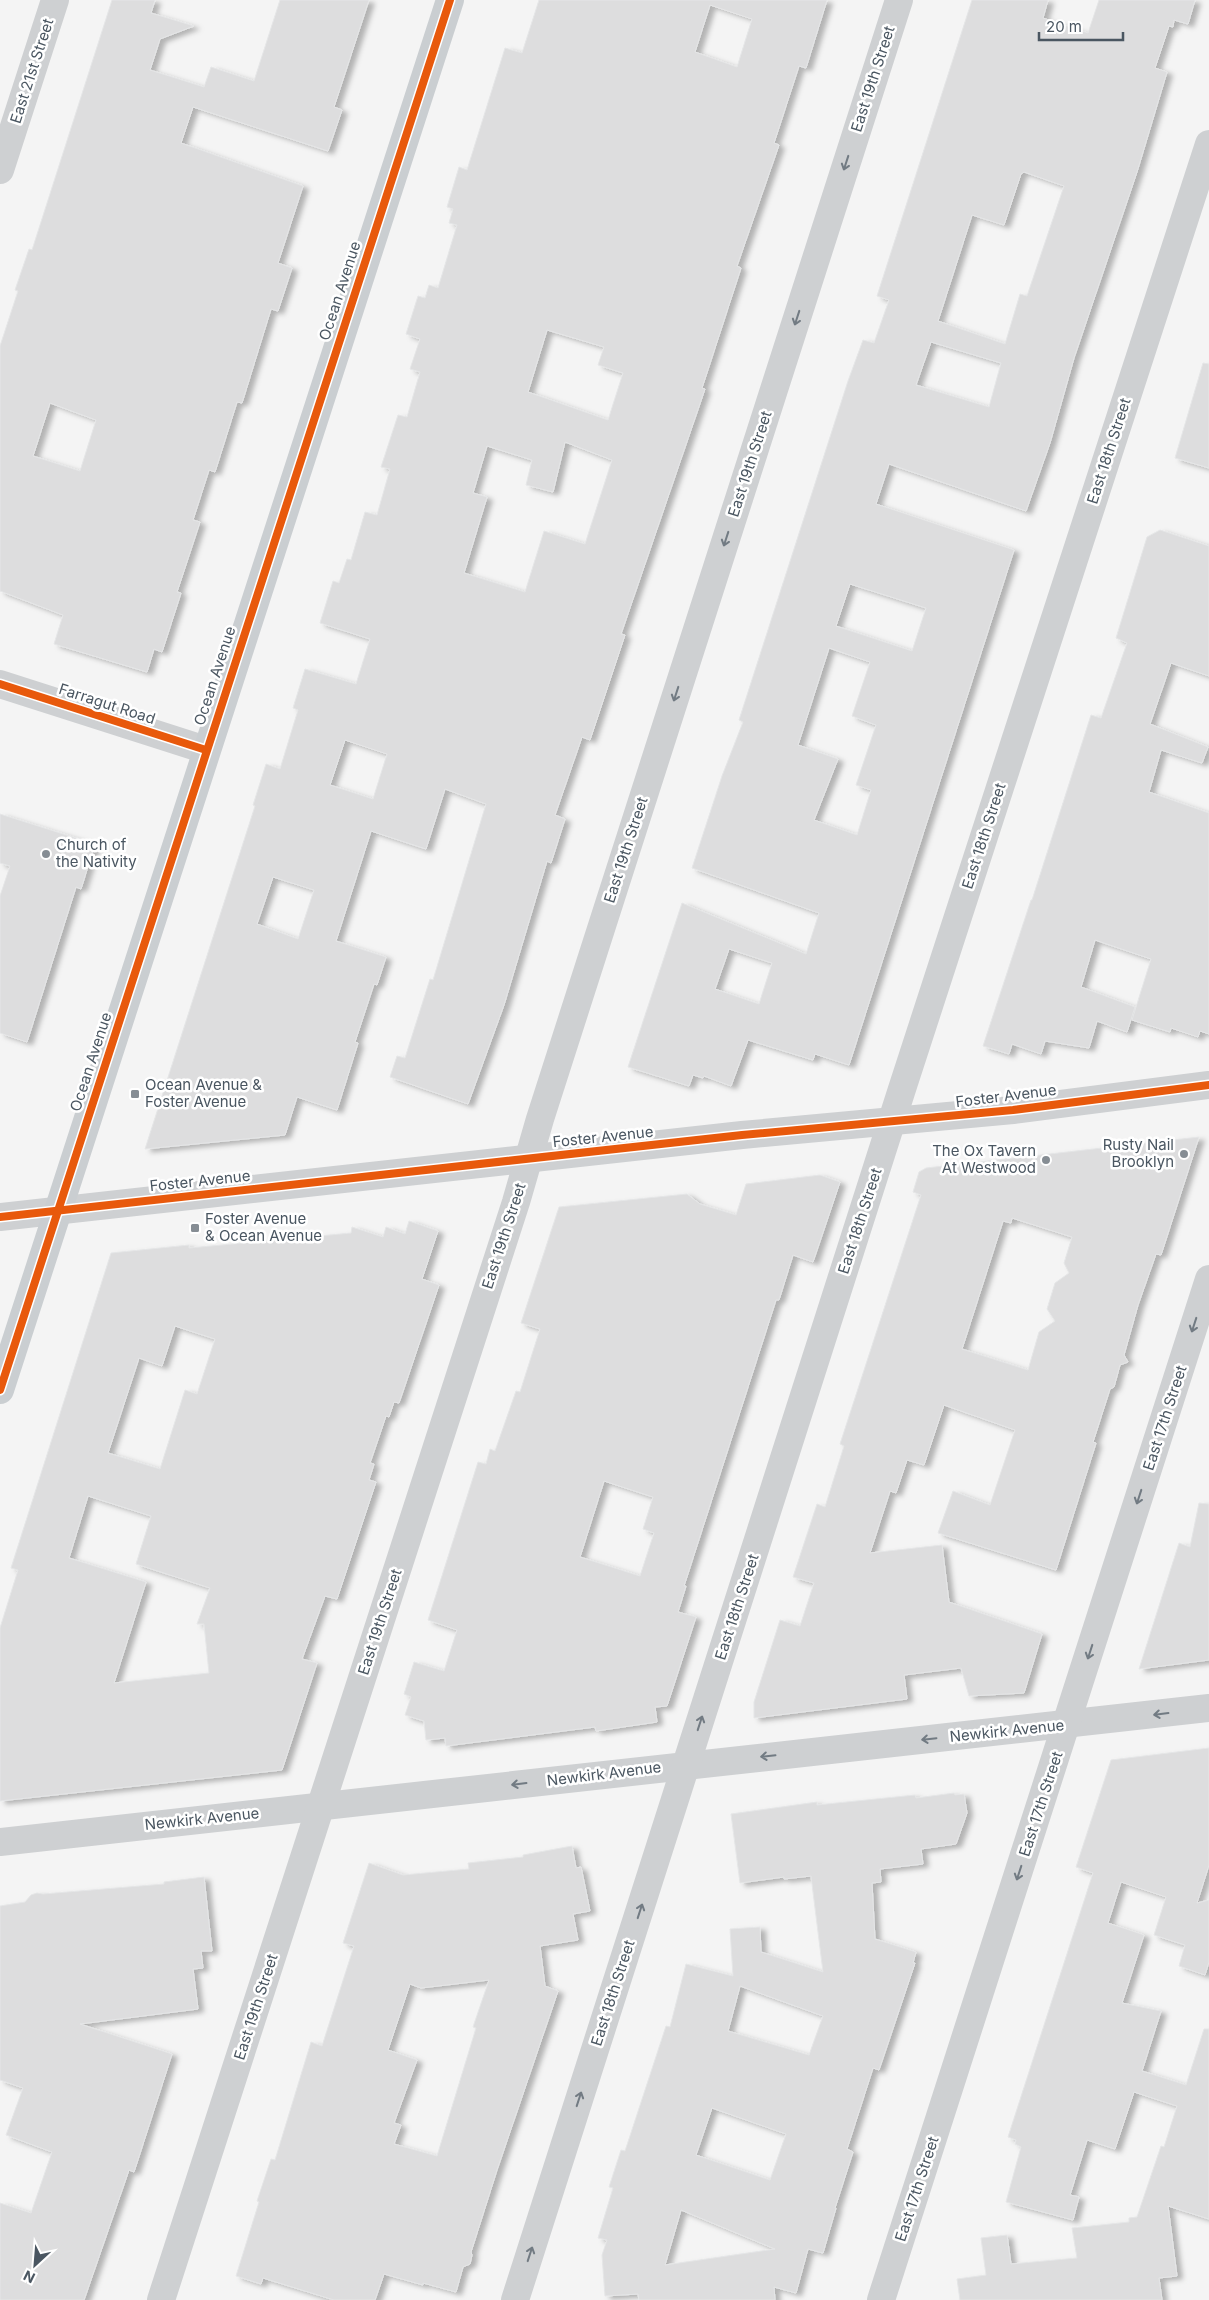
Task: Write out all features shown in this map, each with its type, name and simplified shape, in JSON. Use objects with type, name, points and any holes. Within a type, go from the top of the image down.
[{"type":"main road","name":"Ocean Avenue","points":[[0,1390],[450,0]]},
{"type":"street","name":"East 21st Street","points":[[0,170],[54,0]]},
{"type":"street","name":"East 19th Street","points":[[161,2300],[899,0]]},
{"type":"street","name":"East 18th Street","points":[[515,2300],[892,1123],[1209,144]]},
{"type":"street","name":"Farragut Road","points":[[0,684],[206,750]]},
{"type":"street","name":"Foster Avenue","points":[[0,1217],[742,1135],[892,1123],[1013,1110],[1209,1085]]},
{"type":"street","name":"East 17th Street","points":[[881,2300],[1209,1279]]},
{"type":"street","name":"Newkirk Avenue","points":[[0,1842],[1209,1708]]},
{"type":"building","points":[[112,0],[155,0],[151,13],[194,26],[160,39],[150,70],[204,87],[211,67],[254,81],[280,0],[369,0],[334,107],[342,110],[328,151],[193,107],[181,143],[303,186],[278,263],[292,268],[278,311],[271,309],[242,403],[237,402],[215,472],[209,470],[193,520],[200,522],[177,592],[181,593],[162,652],[154,649],[147,672],[54,644],[63,615],[0,591],[0,346],[18,291],[15,290],[29,249],[32,250]],"holes":[[[50,403],[96,420],[80,471],[33,456]]]},
{"type":"building","points":[[539,0],[827,0],[806,68],[799,66],[774,143],[779,145],[737,266],[741,268],[702,388],[705,389],[621,634],[625,635],[590,740],[582,737],[555,815],[565,819],[551,863],[547,861],[504,1005],[468,1104],[390,1077],[397,1056],[405,1058],[430,979],[433,980],[486,804],[445,789],[426,849],[371,831],[336,941],[386,957],[377,985],[374,984],[355,1042],[358,1043],[337,1110],[297,1097],[285,1135],[145,1149],[255,806],[253,805],[266,764],[280,769],[298,710],[293,708],[305,669],[356,684],[370,639],[320,623],[333,581],[339,583],[347,559],[351,560],[365,512],[377,515],[390,469],[381,467],[398,415],[407,417],[420,372],[410,369],[420,339],[406,334],[418,296],[425,298],[429,285],[438,288],[457,225],[449,223],[453,209],[447,207],[459,167],[467,170],[505,48],[522,53]],"holes":[[[710,5],[752,19],[737,67],[695,52]],[[547,330],[604,347],[598,365],[623,373],[608,420],[528,392]],[[565,442],[612,460],[585,544],[544,531],[525,592],[464,573],[487,497],[473,493],[487,446],[532,460],[526,485],[553,492]],[[345,740],[387,754],[373,799],[330,785]],[[273,877],[314,890],[298,939],[257,924]]]},
{"type":"building","points":[[972,0],[1048,0],[1043,18],[1088,33],[1099,0],[1195,0],[1188,24],[1174,20],[1173,27],[1169,26],[1155,68],[1167,72],[1137,172],[1074,358],[1050,443],[1026,511],[889,464],[876,504],[1014,550],[849,1065],[815,1054],[813,1060],[748,1040],[731,1086],[704,1076],[703,1078],[693,1075],[689,1086],[628,1067],[682,903],[806,954],[819,913],[692,868],[722,776],[743,722],[739,720],[848,381],[863,340],[874,343],[889,300],[877,296]],"holes":[[[1024,172],[1064,186],[1027,296],[1020,294],[1005,344],[938,321],[972,215],[1004,225],[1021,174]],[[931,342],[1001,363],[989,407],[916,385]],[[850,584],[926,608],[912,651],[836,626]],[[829,648],[870,662],[852,716],[876,725],[856,785],[871,790],[857,835],[814,820],[838,759],[798,745]],[[729,949],[772,963],[759,1004],[715,989]]]},
{"type":"building","points":[[1203,363],[1209,364],[1209,468],[1175,458]]},
{"type":"building","points":[[1160,530],[1209,546],[1209,676],[1171,663],[1150,724],[1208,747],[1202,763],[1161,750],[1149,792],[1209,813],[1209,1034],[1200,1031],[1198,1037],[1171,1028],[1170,1032],[1132,1020],[1151,959],[1095,940],[1081,987],[1135,1007],[1127,1032],[1097,1021],[1089,1048],[1045,1041],[1041,1054],[1012,1044],[1009,1054],[983,1046],[1091,715],[1101,718],[1127,643],[1116,638],[1147,537]]},
{"type":"building","points":[[0,814],[95,844],[81,889],[76,887],[27,1042],[0,1033],[0,896],[10,866],[0,863]]},
{"type":"building","points":[[1199,1137],[1161,1255],[1156,1254],[1138,1305],[1124,1355],[1128,1362],[1120,1365],[1114,1387],[1110,1389],[1093,1442],[1096,1443],[1056,1570],[938,1533],[953,1491],[990,1505],[1015,1430],[944,1405],[924,1465],[907,1460],[896,1493],[890,1491],[870,1553],[942,1545],[949,1602],[1042,1634],[1024,1693],[969,1696],[961,1668],[904,1675],[907,1699],[754,1718],[754,1702],[780,1620],[800,1626],[814,1583],[793,1577],[817,1504],[825,1507],[844,1446],[840,1444],[921,1195],[913,1192],[919,1172],[926,1168]],"holes":[[[1012,1218],[1072,1237],[1064,1263],[1069,1273],[1055,1283],[1047,1309],[1055,1321],[1039,1332],[1028,1370],[962,1349],[1003,1221],[1011,1223]]]},
{"type":"building","points":[[820,1175],[840,1182],[813,1262],[793,1255],[779,1300],[776,1300],[684,1586],[686,1586],[678,1612],[696,1617],[667,1706],[655,1707],[657,1722],[596,1731],[595,1727],[446,1746],[445,1738],[426,1740],[424,1721],[405,1715],[411,1697],[404,1694],[414,1662],[444,1671],[457,1630],[428,1620],[478,1462],[486,1464],[490,1449],[495,1451],[516,1391],[520,1392],[540,1329],[521,1323],[559,1207],[687,1194],[700,1204],[736,1215],[746,1184]],"holes":[[[604,1481],[653,1497],[643,1529],[654,1533],[640,1576],[580,1557]]]},
{"type":"building","points":[[409,1221],[438,1231],[422,1279],[439,1285],[399,1403],[394,1402],[389,1417],[386,1416],[370,1463],[374,1464],[369,1480],[376,1482],[337,1599],[325,1596],[302,1659],[317,1663],[282,1770],[0,1801],[0,1628],[18,1570],[11,1568],[111,1253],[351,1233],[352,1227],[383,1237],[386,1227],[405,1234]],"holes":[[[175,1326],[215,1339],[197,1394],[185,1390],[160,1469],[108,1453],[139,1358],[162,1366]],[[88,1496],[151,1516],[136,1564],[210,1588],[197,1624],[204,1624],[209,1673],[114,1683],[146,1582],[69,1558]]]},
{"type":"building","points":[[1199,1503],[1209,1504],[1209,1660],[1139,1669],[1179,1543],[1190,1547]]},
{"type":"building","points":[[1209,1748],[1209,1865],[1197,1903],[1209,1900],[1209,1962],[1205,1975],[1179,1966],[1185,1945],[1154,1935],[1166,1897],[1121,1882],[1108,1923],[1144,1935],[1122,2003],[1161,2011],[1142,2071],[1186,2085],[1204,2029],[1209,2029],[1209,2219],[1168,2206],[1177,2276],[1159,2278],[1162,2300],[960,2300],[957,2279],[986,2275],[981,2238],[1007,2235],[1011,2264],[1077,2258],[1072,2228],[1129,2222],[1129,2218],[1137,2217],[1161,2146],[1164,2147],[1177,2106],[1134,2092],[1115,2149],[1087,2140],[1070,2195],[1079,2197],[1073,2220],[1006,2202],[1021,2147],[1015,2144],[1016,2140],[1008,2137],[1093,1873],[1076,1867],[1111,1760]]},
{"type":"building","points":[[954,1793],[955,1795],[964,1794],[967,1813],[956,1844],[921,1849],[923,1864],[880,1869],[881,1882],[872,1883],[875,1939],[916,1952],[913,1963],[915,1963],[879,2070],[873,2068],[847,2149],[853,2152],[823,2253],[808,2249],[796,2293],[774,2287],[775,2300],[639,2300],[638,2294],[605,2296],[602,2255],[607,2240],[598,2238],[613,2188],[609,2187],[621,2150],[625,2151],[666,2026],[670,2027],[686,1964],[733,1976],[730,1929],[760,1927],[761,1952],[823,1972],[811,1876],[784,1879],[784,1877],[740,1883],[731,1814],[817,1802],[817,1805],[915,1795],[916,1798]],"holes":[[[740,1986],[823,2016],[809,2055],[728,2031]],[[712,2108],[786,2134],[770,2180],[696,2155]],[[681,2210],[775,2249],[665,2265]]]},
{"type":"building","points":[[572,1846],[576,1868],[581,1867],[590,1911],[573,1914],[578,1940],[540,1946],[545,1986],[558,1991],[497,2170],[471,2252],[470,2264],[463,2267],[456,2292],[384,2274],[375,2300],[334,2300],[263,2278],[261,2284],[236,2276],[259,2202],[257,2201],[271,2159],[275,2160],[311,2042],[322,2046],[354,1946],[343,1943],[369,1863],[403,1875],[469,1869],[468,1863],[523,1857],[523,1855]],"holes":[[[489,1980],[473,2027],[476,2028],[437,2156],[394,2144],[401,2125],[394,2123],[417,2060],[388,2050],[410,1984],[421,1988]]]},
{"type":"building","points":[[204,1877],[212,1951],[201,1951],[203,1968],[193,1969],[198,2009],[80,2024],[172,2054],[134,2172],[129,2170],[84,2300],[0,2300],[0,2203],[31,2213],[52,2152],[6,2135],[23,2088],[0,2080],[0,1906],[25,1902],[31,1895],[37,1893],[164,1884],[164,1882]]},
{"type":"cycle path","points":[[0,1390],[450,0]]},
{"type":"cycle path","points":[[0,684],[206,750]]},
{"type":"cycle path","points":[[0,1217],[742,1135],[1013,1110],[1209,1085]]},
{"type":"place","name":"Church of the Nativity","points":[[46,854]]},
{"type":"place","name":"Ocean Avenue & Foster Avenue","points":[[135,1094]]},
{"type":"place","name":"Rusty Nail Brooklyn","points":[[1184,1154]]},
{"type":"place","name":"The Ox Tavern At Westwood","points":[[1046,1160]]},
{"type":"place","name":"Foster Avenue & Ocean Avenue","points":[[195,1228]]}]
